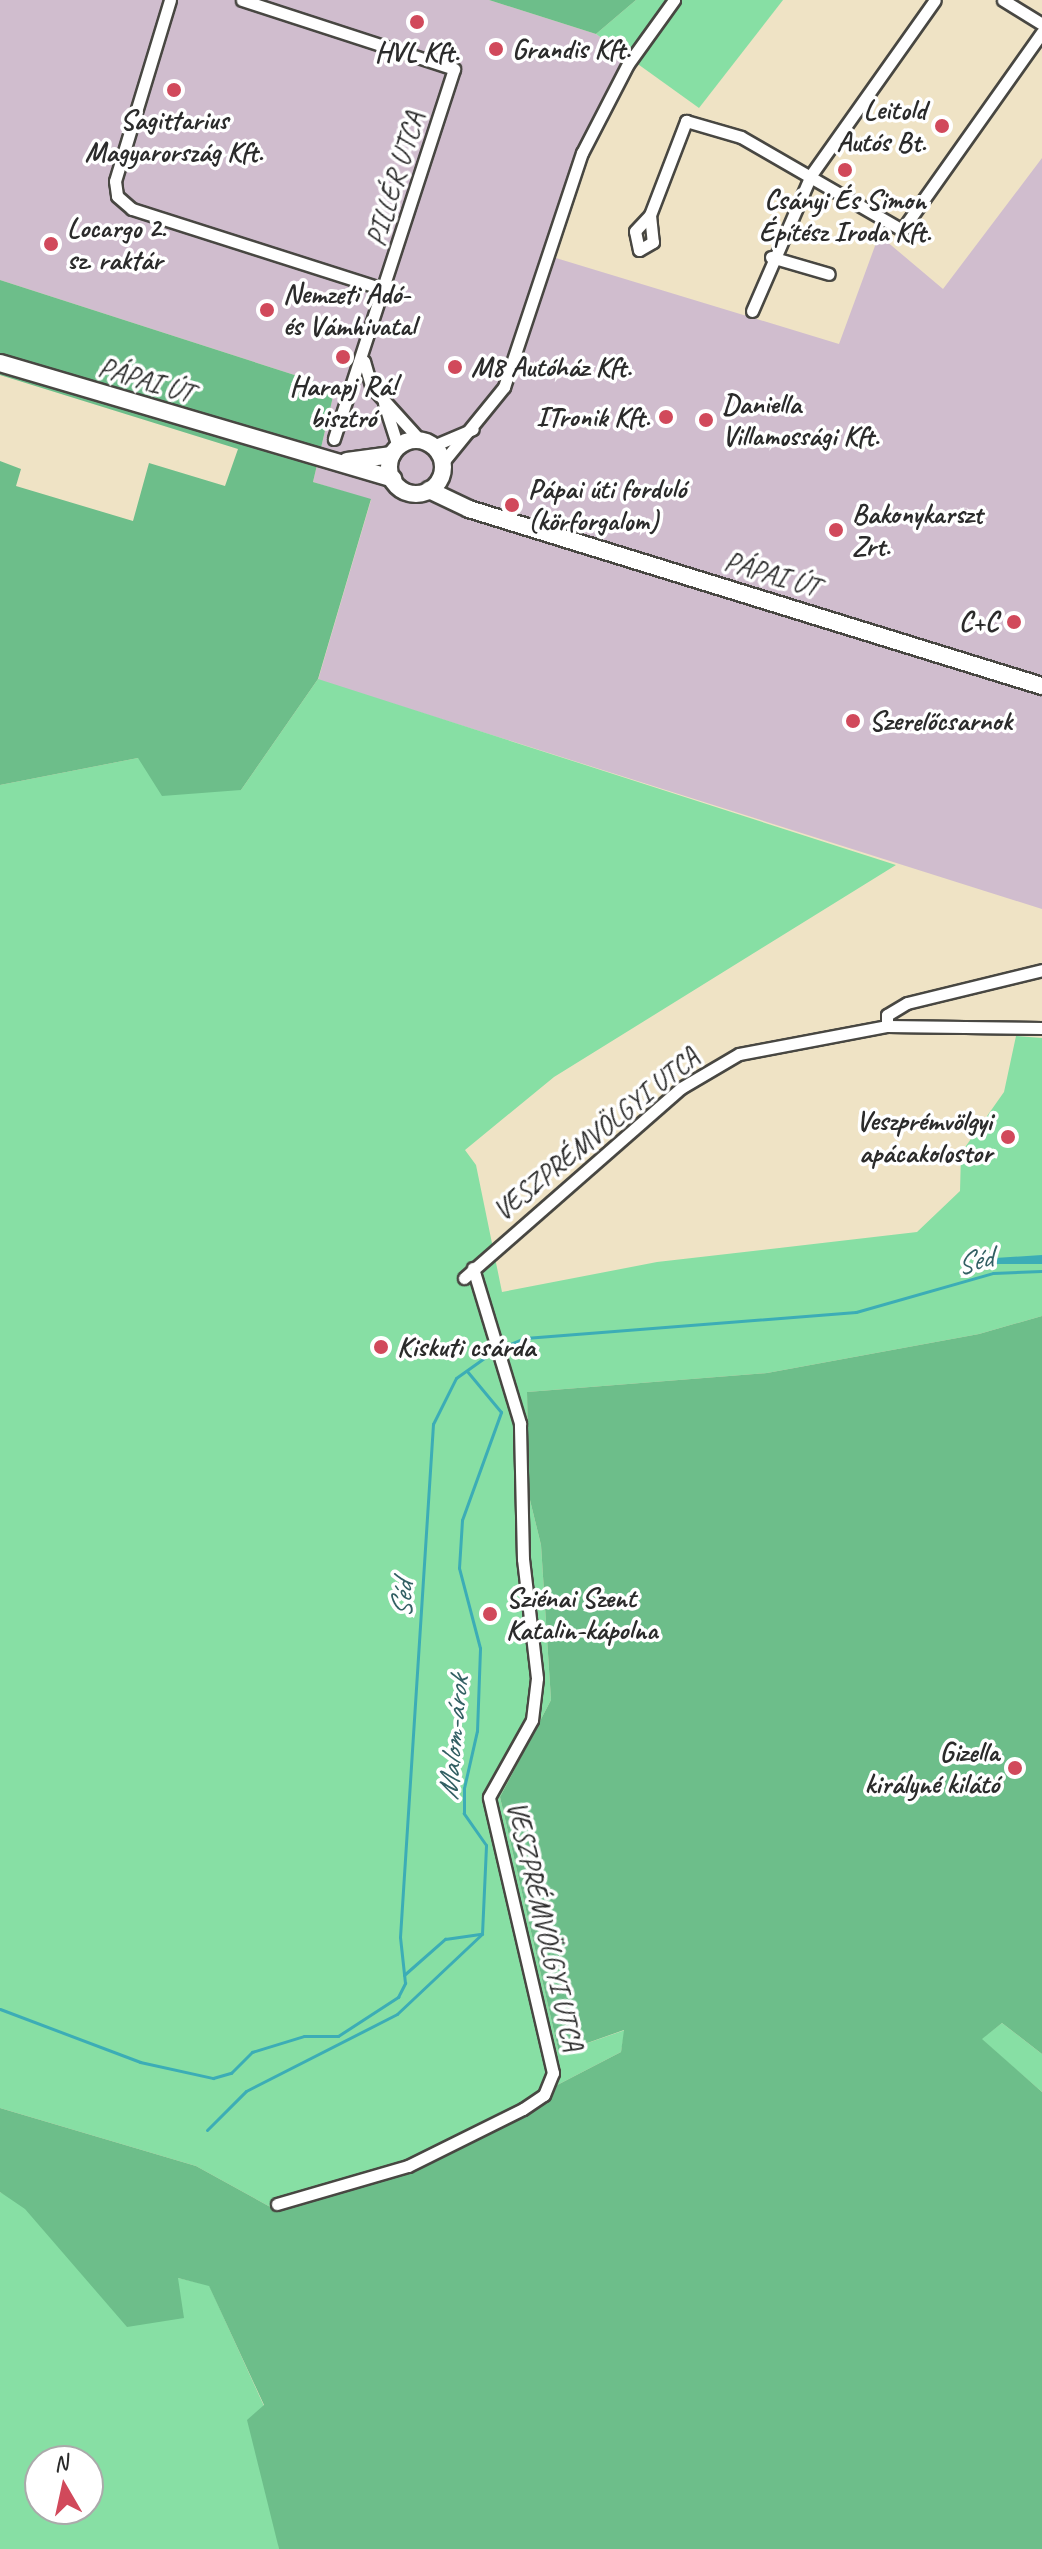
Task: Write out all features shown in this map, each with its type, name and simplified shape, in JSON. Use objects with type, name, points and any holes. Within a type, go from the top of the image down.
[{"type":"main road","name":"PÁPAI ÚT","points":[[0,363],[322,461],[393,479]]},
{"type":"main road","points":[[426,443],[442,468],[429,490],[410,493],[393,479],[395,451],[426,443]]},
{"type":"main road","name":"PÁPAI ÚT","points":[[322,461],[395,451]]},
{"type":"main road","name":"PÁPAI ÚT","points":[[442,468],[486,513]]},
{"type":"main road","name":"PÁPAI ÚT","points":[[429,490],[486,513],[1042,686]]},
{"type":"street","points":[[170,0],[115,189],[132,209],[386,290]]},
{"type":"street","name":"PILLÉR UTCA","points":[[242,0],[454,69],[386,290],[334,439]]},
{"type":"street","points":[[442,468],[478,427],[504,387],[582,153],[628,64],[674,0]]},
{"type":"street","points":[[752,311],[771,257],[811,175],[935,0]]},
{"type":"street","points":[[1003,0],[1042,24]]},
{"type":"street","points":[[650,215],[686,121],[741,137],[811,175],[892,231],[902,230],[1042,32]]},
{"type":"street","points":[[771,257],[829,274]]},
{"type":"street","points":[[363,356],[366,378],[382,399],[426,443],[478,427]]},
{"type":"street","points":[[382,399],[395,451]]},
{"type":"street","points":[[887,1026],[887,1015],[907,1003],[1042,970]]},
{"type":"street","name":"VESZPRÉMVÖLGYI UTCA","points":[[464,1278],[711,1069],[766,1044],[887,1026],[1042,1028]]},
{"type":"street","name":"VESZPRÉMVÖLGYI UTCA","points":[[277,2204],[384,2174],[426,2157],[534,2102],[553,2073],[489,1797],[532,1720],[537,1678],[523,1559],[520,1423],[473,1268]]},
{"type":"shaded area","points":[[0,0],[489,0],[596,34],[630,58],[602,108],[546,255],[839,344],[879,235],[943,289],[1042,158],[1042,909],[318,680],[371,500],[313,482],[335,388],[0,280]]},
{"type":"green space","points":[[489,0],[636,0],[596,34]]},
{"type":"green space","points":[[636,0],[783,0],[699,108],[596,34]]},
{"type":"green space","points":[[0,280],[335,388],[313,482],[371,499],[318,679],[241,790],[162,796],[138,758],[0,785],[0,461],[21,469],[16,486],[133,521],[149,463],[225,486],[238,449],[0,375]]},
{"type":"green space","points":[[318,679],[896,865],[554,1077],[465,1150],[476,1165],[502,1292],[657,1262],[917,1232],[960,1191],[961,1153],[1004,1092],[1016,1036],[1042,1038],[1042,1316],[979,1334],[767,1373],[527,1392],[529,1496],[541,1545],[551,1700],[500,1797],[559,2053],[625,2030],[621,2052],[407,2163],[274,2209],[196,2166],[0,2108],[0,785],[138,758],[241,790]]},
{"type":"green space","points":[[1042,1316],[1042,2054],[1002,2023],[982,2039],[1042,2092],[1042,2549],[279,2549],[247,2420],[264,2405],[209,2286],[178,2278],[184,2318],[127,2327],[25,2209],[0,2192],[0,2108],[196,2166],[274,2209],[407,2163],[621,2052],[624,2030],[559,2053],[500,1797],[551,1700],[541,1545],[529,1496],[527,1392],[767,1373],[979,1334]]},
{"type":"green space","points":[[1002,2023],[1042,2054],[1042,2092],[981,2039]]},
{"type":"green space","points":[[0,2192],[178,2278],[209,2285],[264,2406],[279,2549],[0,2549]]},
{"type":"water","points":[[1042,1255],[1042,1264],[995,1264],[995,1258]]},
{"type":"waterway","name":"Séd","points":[[501,1348],[525,1338],[856,1312],[993,1273],[1042,1271]]},
{"type":"waterway","name":"Séd","points":[[0,2009],[140,2062],[213,2078],[231,2073],[252,2052],[304,2036],[338,2036],[398,1997],[405,1983],[400,1937],[433,1424],[456,1378],[494,1351]]},
{"type":"waterway","name":"Malom-árok","points":[[207,2130],[246,2091],[397,2014],[482,1934],[486,1845],[464,1813],[464,1788],[477,1731],[480,1648],[459,1568],[462,1520],[501,1412],[467,1371]]},
{"type":"waterway","name":"Malom-árok","points":[[404,1975],[445,1939],[482,1934]]},
{"type":"place","name":"HVL Kft.","points":[[417,22]]},
{"type":"place","name":"Grandis Kft.","points":[[496,49]]},
{"type":"place","name":"Sagittarius Magyarország Kft.","points":[[174,90]]},
{"type":"place","name":"Leitold Autós Bt.","points":[[942,126]]},
{"type":"place","name":"Csányi És Simon Építész Iroda Kft.","points":[[845,170]]},
{"type":"place","name":"Locargo 2. sz. raktár","points":[[51,244]]},
{"type":"place","name":"Nemzeti Adó- és Vámhivatal","points":[[267,310]]},
{"type":"place","name":"Harapj Rá! bisztró","points":[[343,357]]},
{"type":"place","name":"M8 Autóház Kft.","points":[[455,367]]},
{"type":"place","name":"ITronik Kft.","points":[[666,417]]},
{"type":"place","name":"Daniella Villamossági Kft.","points":[[706,420]]},
{"type":"place","name":"Pápai úti forduló (körforgalom)","points":[[512,505]]},
{"type":"place","name":"Bakonykarszt Zrt.","points":[[836,530]]},
{"type":"place","name":"C+C","points":[[1014,622]]},
{"type":"place","name":"Szerelőcsarnok","points":[[853,721]]},
{"type":"place","name":"Veszprémvölgyi apácakolostor","points":[[1008,1137]]},
{"type":"place","name":"Kiskuti csárda","points":[[381,1347]]},
{"type":"place","name":"Sziénai Szent Katalin-kápolna","points":[[490,1614]]},
{"type":"place","name":"Gizella királyné kilátó","points":[[1015,1768]]}]
